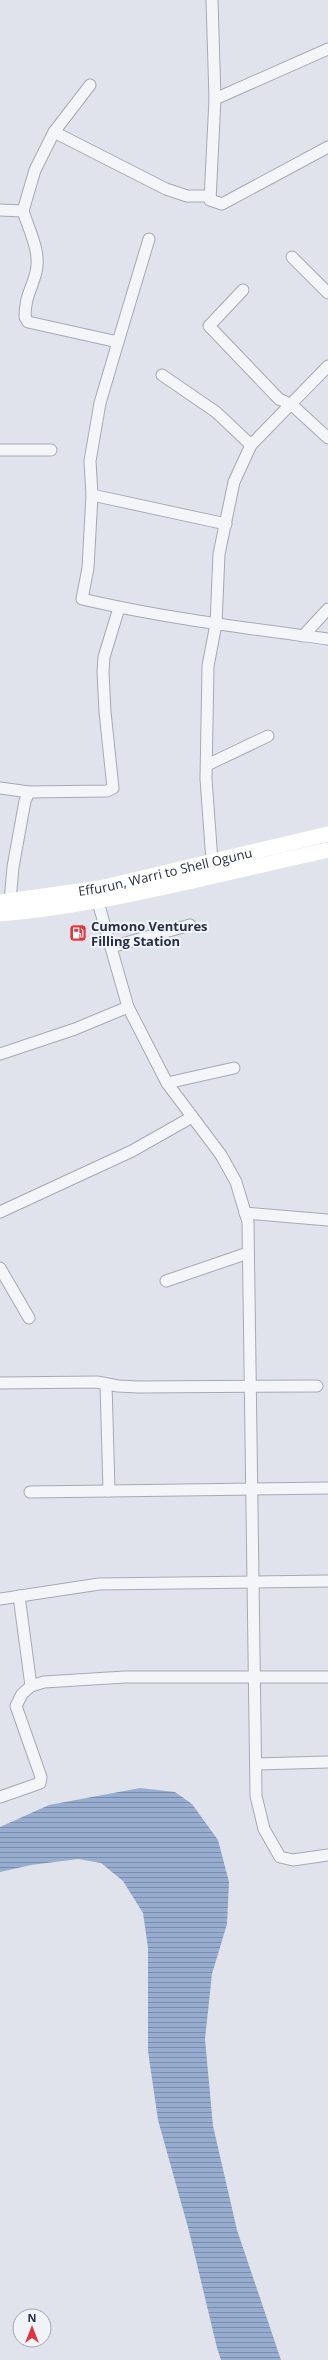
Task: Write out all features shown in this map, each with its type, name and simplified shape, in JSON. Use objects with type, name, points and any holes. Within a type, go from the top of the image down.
[{"type":"main road","name":"Effurun, Warri to Shell Ogunu","points":[[5,901],[100,888],[328,834]]},
{"type":"main road","name":"Effurun, Warri to Shell Ogunu","points":[[0,914],[98,902],[328,850]]},
{"type":"street","points":[[212,0],[215,99],[210,196],[213,203],[222,204],[328,146]]},
{"type":"street","points":[[215,99],[328,49]]},
{"type":"street","points":[[90,85],[54,132],[35,170],[23,211],[38,260],[36,273],[28,291],[25,317],[28,322],[118,342]]},
{"type":"street","points":[[54,132],[166,189],[187,196],[210,196]]},
{"type":"street","points":[[0,210],[23,211]]},
{"type":"street","points":[[149,239],[100,403],[90,460],[92,494],[88,568],[82,599],[119,608],[216,624],[328,639]]},
{"type":"street","points":[[292,258],[328,293]]},
{"type":"street","points":[[244,290],[209,326],[280,399],[292,405],[328,438]]},
{"type":"street","points":[[212,861],[206,765],[208,666],[216,624],[219,554],[234,482],[251,444],[292,405],[328,366]]},
{"type":"street","points":[[162,375],[216,412],[251,444]]},
{"type":"street","points":[[0,450],[51,450]]},
{"type":"street","points":[[92,494],[226,524]]},
{"type":"street","points":[[0,788],[29,792],[107,791],[113,788],[104,712],[103,672],[104,657],[119,608]]},
{"type":"street","points":[[303,636],[328,609]]},
{"type":"street","points":[[206,765],[268,736]]},
{"type":"street","points":[[5,901],[25,801],[29,792]]},
{"type":"street","points":[[98,902],[128,1007],[167,1083],[221,1155],[236,1182],[248,1222],[252,1583],[256,1764],[259,1812],[264,1830],[280,1856],[293,1860],[328,1855]]},
{"type":"street","points":[[111,947],[190,925]]},
{"type":"street","points":[[0,1054],[75,1029],[128,1007]]},
{"type":"street","points":[[167,1083],[234,1068]]},
{"type":"street","points":[[0,1212],[132,1151],[192,1117]]},
{"type":"street","points":[[245,1213],[328,1220]]},
{"type":"street","points":[[166,1281],[248,1253]]},
{"type":"street","points":[[0,1268],[28,1318]]},
{"type":"street","points":[[0,1383],[97,1382],[138,1387],[317,1386]]},
{"type":"street","points":[[106,1384],[109,1491]]},
{"type":"street","points":[[30,1492],[328,1488]]},
{"type":"street","points":[[0,1599],[99,1584],[328,1581]]},
{"type":"street","points":[[19,1596],[31,1686]]},
{"type":"street","points":[[0,1797],[40,1783],[41,1777],[16,1706],[22,1694],[31,1686],[44,1682],[125,1677],[254,1678],[328,1676]]},
{"type":"street","points":[[256,1764],[328,1762]]},
{"type":"water","points":[[140,1788],[175,1792],[192,1804],[218,1840],[229,1882],[227,1924],[212,1974],[205,2039],[213,2126],[237,2230],[281,2360],[221,2360],[217,2348],[189,2231],[158,2120],[148,2051],[148,1948],[143,1913],[123,1881],[101,1863],[78,1859],[31,1865],[0,1872],[0,1827],[49,1805]]},
{"type":"place","name":"Cumono Ventures Filling Station","points":[[78,933]]}]
